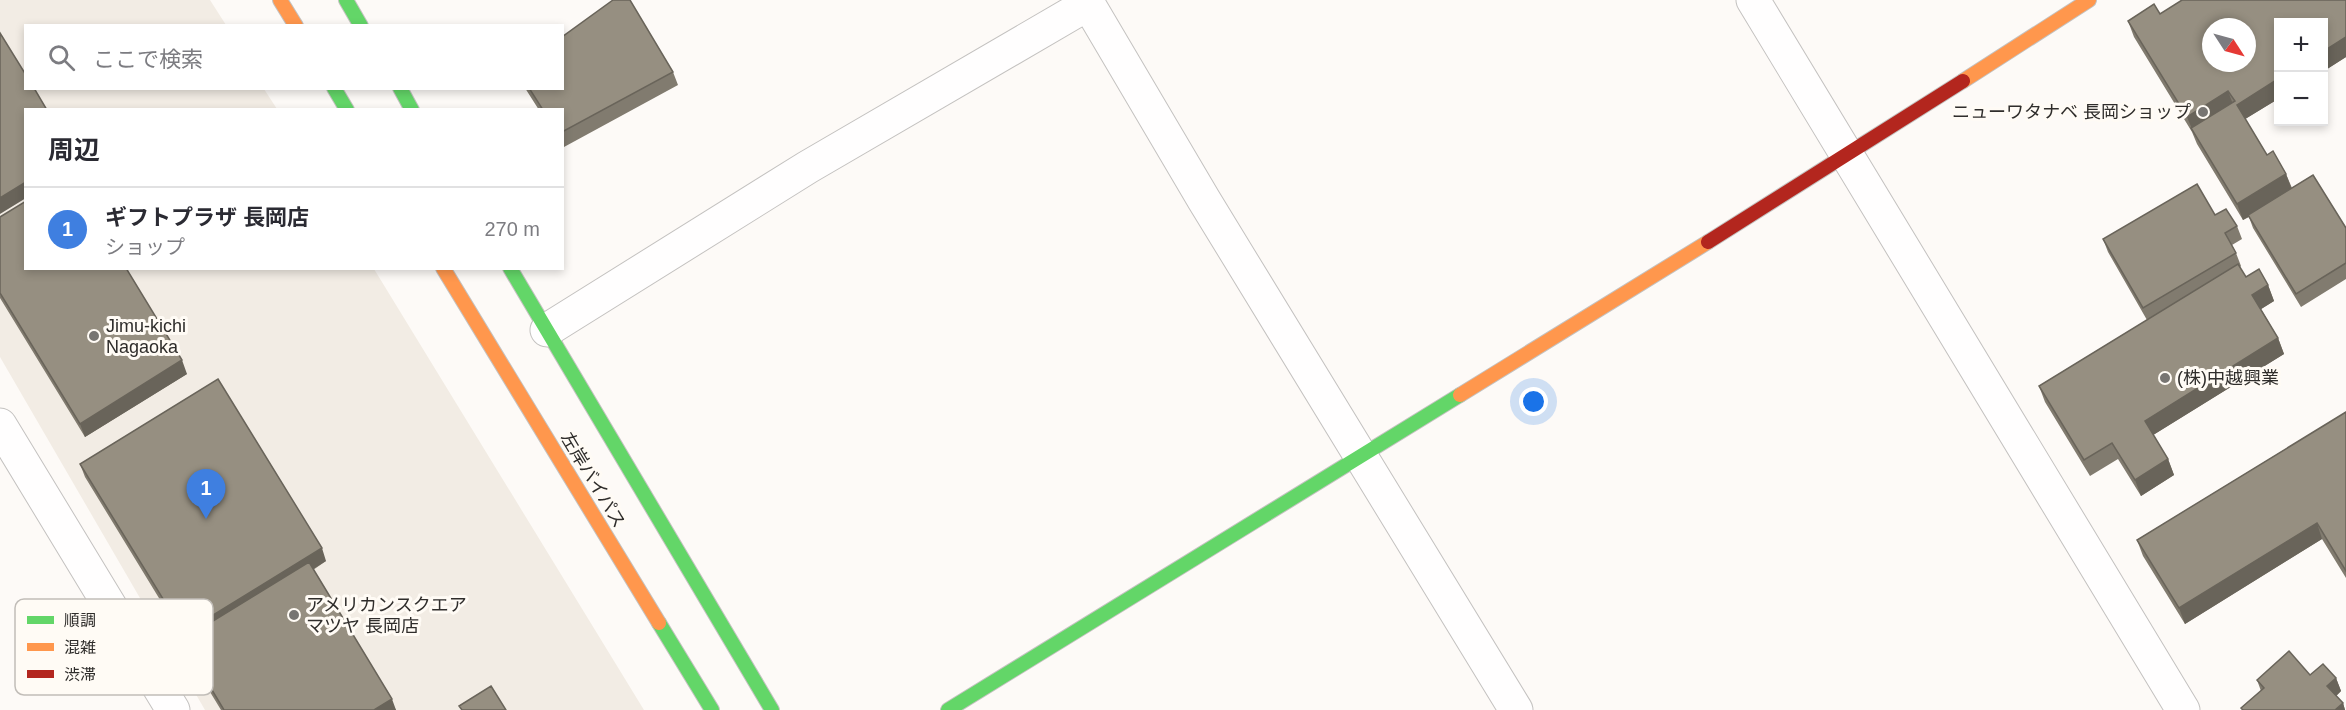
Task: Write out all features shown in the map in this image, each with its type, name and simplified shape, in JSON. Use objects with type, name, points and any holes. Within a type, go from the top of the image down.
[{"type":"street","points":[[280,0],[295,24]]},
{"type":"street","points":[[346,0],[360,24]]},
{"type":"street","points":[[1753,0],[2183,710]]},
{"type":"street","points":[[948,710],[1847,156],[2089,0]]},
{"type":"street","points":[[547,330],[808,167],[1087,2],[1359,456],[1516,710]]},
{"type":"street","points":[[335,90],[346,108]]},
{"type":"street","points":[[401,90],[411,108]]},
{"type":"street","name":"左岸バイパス","points":[[444,270],[712,710]]},
{"type":"street","name":"左岸バイパス","points":[[511,270],[772,710]]},
{"type":"street","points":[[0,425],[106,599]]},
{"type":"street","points":[[164,695],[173,710]]},
{"type":"shaded area","points":[[0,0],[210,0],[225,24],[24,24],[24,90],[265,90],[276,108],[24,108],[24,270],[375,270],[644,710],[205,710],[196,695],[213,695],[213,599],[141,599],[0,357]]},
{"type":"building","points":[[613,0],[630,0],[673,72],[564,131],[564,108],[542,108],[530,90],[564,90],[564,36]]},
{"type":"building","name":"ニューワタナベ 長岡ショップ","points":[[2182,0],[2346,0],[2346,37],[2328,48],[2328,18],[2274,18],[2274,82],[2237,105],[2267,155],[2273,151],[2286,174],[2237,204],[2191,128],[2235,101],[2228,91],[2187,117],[2128,21],[2154,4],[2160,14]]},
{"type":"building","points":[[0,33],[24,72],[24,90],[35,90],[46,108],[24,108],[24,183],[0,198]]},
{"type":"building","points":[[2313,175],[2346,228],[2346,263],[2296,294],[2248,215]]},
{"type":"building","points":[[2197,184],[2215,215],[2226,209],[2237,226],[2225,233],[2236,253],[2143,308],[2103,239]]},
{"type":"building","name":"Jimu-kichi Nagaoka","points":[[24,202],[24,270],[127,270],[182,360],[80,424],[0,293],[0,217]]},
{"type":"building","name":"(株)中越興業","points":[[2238,264],[2246,277],[2259,269],[2268,285],[2252,295],[2278,338],[2145,421],[2168,459],[2135,480],[2112,443],[2084,460],[2039,386]]},
{"type":"building","points":[[218,379],[322,548],[213,615],[213,599],[163,599],[80,464]]},
{"type":"building","points":[[2346,412],[2346,571],[2317,523],[2179,608],[2137,540]]},
{"type":"building","name":"アメリカンスクエア マツヤ 長岡店","points":[[309,562],[392,699],[374,710],[224,710],[213,692],[213,621]]},
{"type":"building","points":[[2289,651],[2310,675],[2323,664],[2336,678],[2327,686],[2343,703],[2335,710],[2243,710],[2241,708],[2264,688],[2257,680]]},
{"type":"building","points":[[491,686],[506,710],[462,710],[459,706]]},
{"type":"traffic: fast","points":[[346,0],[360,24]]},
{"type":"traffic: fast","points":[[335,90],[346,108]]},
{"type":"traffic: fast","points":[[401,90],[411,108]]},
{"type":"traffic: fast","points":[[511,270],[772,710]]},
{"type":"traffic: fast","points":[[948,710],[1460,395]]},
{"type":"traffic: fast","points":[[659,623],[712,710]]},
{"type":"traffic: slow","points":[[280,0],[295,24]]},
{"type":"traffic: slow","points":[[1963,81],[2089,0]]},
{"type":"traffic: slow","points":[[1460,395],[1708,242]]},
{"type":"traffic: slow","points":[[444,270],[659,623]]},
{"type":"traffic: jam","points":[[1708,242],[1963,81]]},
{"type":"place","name":"ニューワタナベ 長岡ショップ","points":[[2203,112]]},
{"type":"place","name":"Jimu-kichi Nagaoka","points":[[94,336]]},
{"type":"place","name":"(株)中越興業","points":[[2165,378]]},
{"type":"place","name":"ギフトプラザ 長岡店","points":[[206,519]]},
{"type":"place","name":"アメリカンスクエア マツヤ 長岡店","points":[[294,615]]}]
